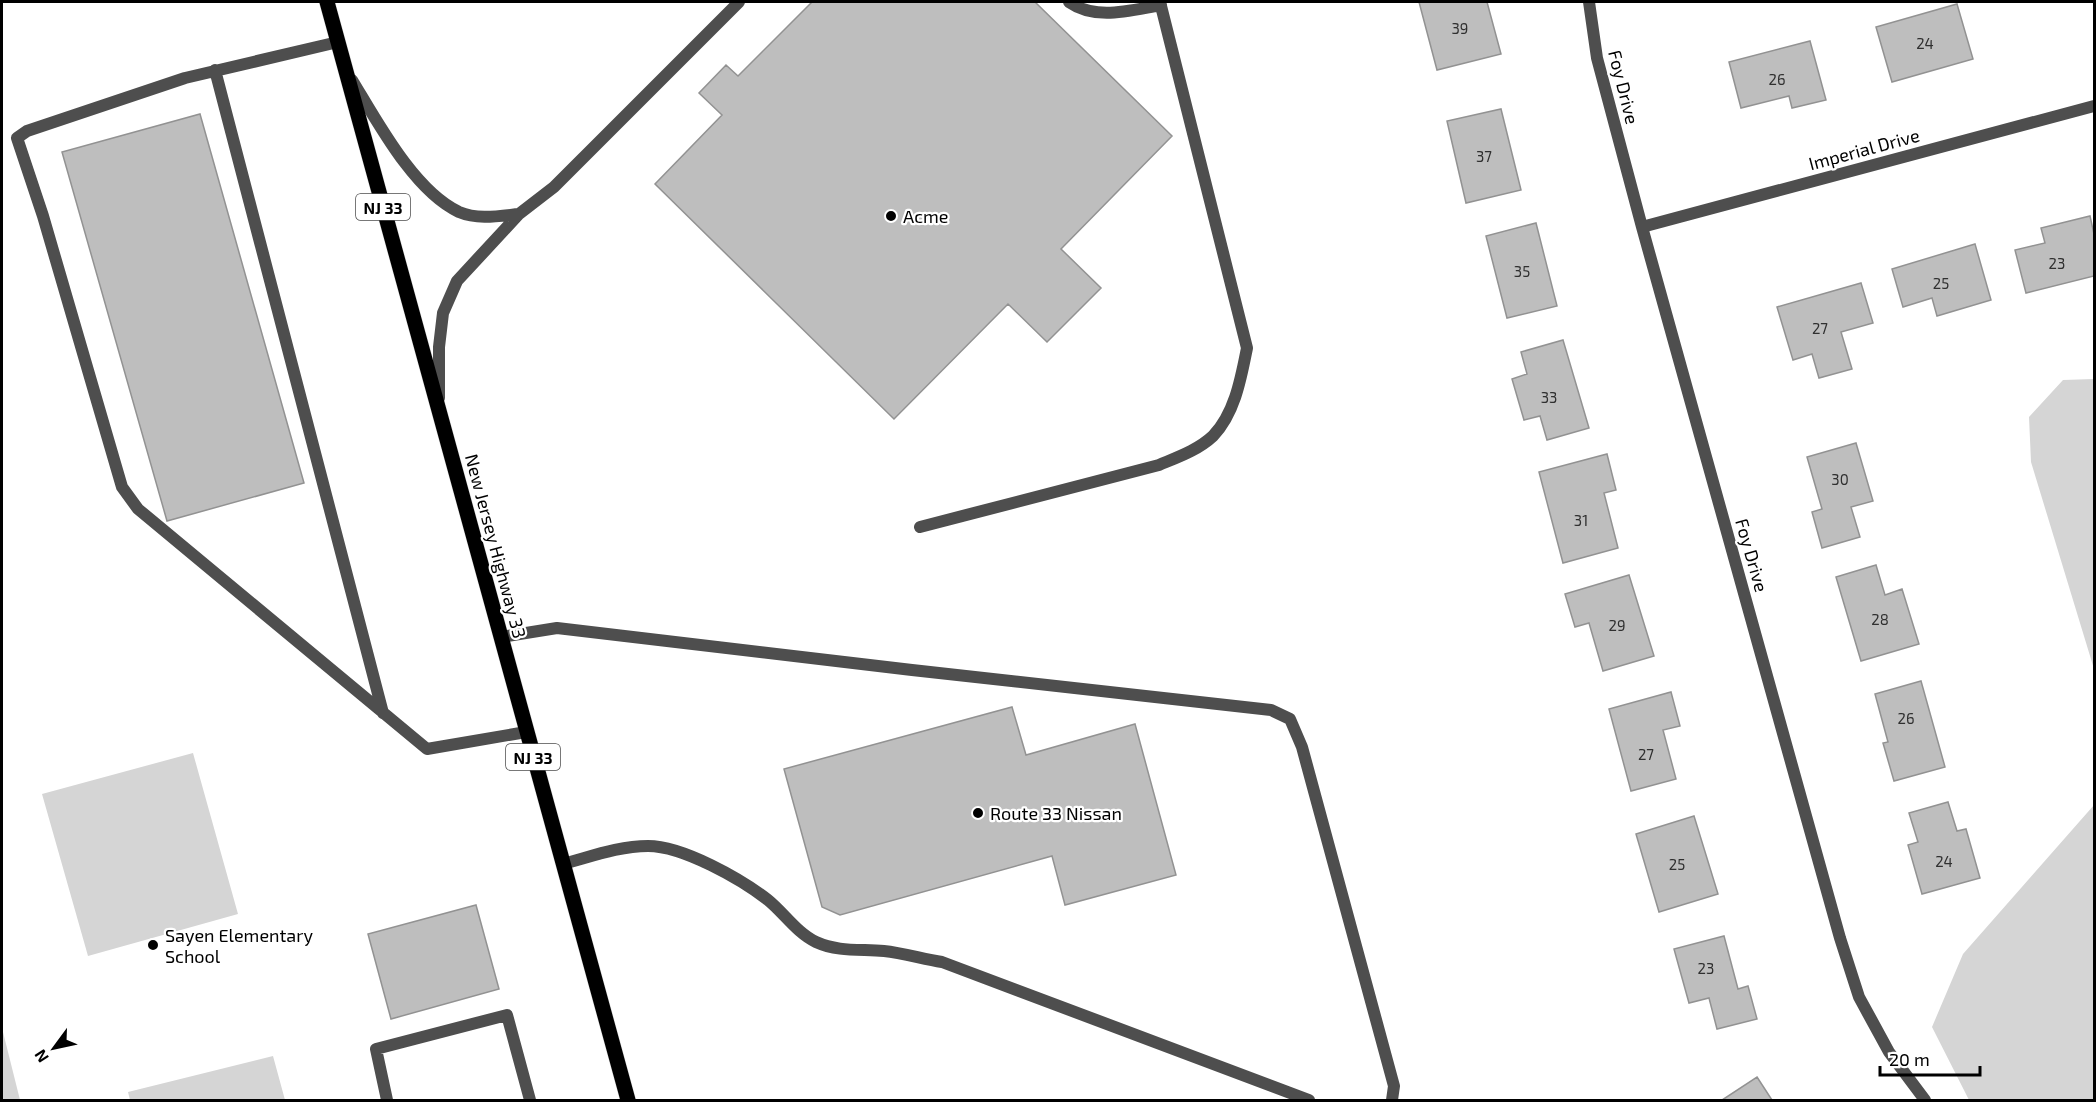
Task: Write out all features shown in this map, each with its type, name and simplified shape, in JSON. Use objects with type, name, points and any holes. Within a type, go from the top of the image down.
[{"type":"main road","name":"New Jersey Highway 33","points":[[327,2],[627,1101]]},
{"type":"street","points":[[439,413],[439,346],[443,313],[457,281],[519,214],[554,187],[739,2]]},
{"type":"street","points":[[920,527],[1159,465],[1188,453],[1213,436],[1230,411],[1241,379],[1247,348],[1160,3],[1107,14],[1087,11],[1069,2]]},
{"type":"street","name":"Foy Drive","points":[[1589,2],[1597,58],[1642,227],[1843,948],[1860,997],[1888,1052],[1925,1101]]},
{"type":"street","points":[[338,42],[215,70],[27,131],[17,138],[43,216],[122,487],[138,509],[427,749],[526,732]]},
{"type":"street","points":[[215,70],[383,713]]},
{"type":"street","points":[[346,70],[399,156],[435,195],[459,212],[486,218],[519,214]]},
{"type":"street","name":"Imperial Drive","points":[[1642,227],[2094,106]]},
{"type":"street","points":[[501,637],[557,628],[1271,710],[1290,719],[1302,747],[1394,1086],[1392,1101]]},
{"type":"street","points":[[563,864],[616,850],[649,846],[681,852],[738,880],[766,899],[797,929],[814,941],[831,948],[883,951],[942,962],[1309,1101]]},
{"type":"street","points":[[387,1101],[376,1049],[507,1015],[530,1101]]},
{"type":"shaded area","points":[[2094,379],[2094,669],[2031,462],[2029,417],[2063,380]]},
{"type":"shaded area","points":[[193,753],[238,914],[88,956],[42,794]]},
{"type":"shaded area","points":[[2094,805],[2094,1100],[1969,1100],[1932,1027],[1963,954]]},
{"type":"shaded area","points":[[2,1028],[20,1100],[2,1100]]},
{"type":"shaded area","points":[[273,1056],[285,1100],[130,1100],[128,1092]]},
{"type":"building","name":"Acme","points":[[812,2],[1035,2],[1172,136],[1061,249],[1101,288],[1047,342],[1008,304],[894,419],[655,184],[722,115],[699,93],[726,65],[738,76]]},
{"type":"building","points":[[1419,2],[1487,2],[1501,54],[1437,70]]},
{"type":"building","points":[[1957,4],[1973,59],[1892,82],[1876,27]]},
{"type":"building","points":[[1810,41],[1826,100],[1792,108],[1789,96],[1741,108],[1729,62]]},
{"type":"building","points":[[1501,109],[1521,190],[1466,203],[1447,121]]},
{"type":"building","points":[[200,114],[304,483],[167,521],[62,152]]},
{"type":"building","points":[[2090,216],[2094,234],[2094,276],[2026,293],[2015,250],[2045,243],[2041,228]]},
{"type":"building","points":[[1536,223],[1557,306],[1507,318],[1486,236]]},
{"type":"building","points":[[1975,244],[1991,300],[1937,316],[1932,298],[1903,307],[1892,269]]},
{"type":"building","points":[[1861,283],[1873,323],[1841,332],[1852,369],[1819,378],[1812,354],[1793,360],[1777,307]]},
{"type":"building","points":[[1563,340],[1589,428],[1547,440],[1540,416],[1524,420],[1512,379],[1527,374],[1521,352]]},
{"type":"building","points":[[1856,443],[1873,501],[1851,507],[1860,537],[1822,548],[1812,512],[1822,509],[1807,457]]},
{"type":"building","points":[[1607,454],[1616,490],[1604,493],[1618,548],[1563,563],[1539,472]]},
{"type":"building","points":[[1876,565],[1885,595],[1902,589],[1919,644],[1861,661],[1836,577]]},
{"type":"building","points":[[1629,575],[1654,656],[1603,671],[1589,623],[1575,627],[1565,594]]},
{"type":"building","points":[[1921,681],[1945,767],[1894,781],[1883,743],[1888,742],[1875,694]]},
{"type":"building","points":[[1671,692],[1680,726],[1663,730],[1676,779],[1631,791],[1609,709]]},
{"type":"building","name":"Route 33 Nissan","points":[[1012,707],[1026,755],[1135,724],[1176,875],[1065,905],[1052,856],[840,915],[822,907],[784,769]]},
{"type":"building","points":[[1948,802],[1957,831],[1966,829],[1980,878],[1922,894],[1908,845],[1918,842],[1909,813]]},
{"type":"building","points":[[1694,816],[1718,894],[1659,912],[1636,834]]},
{"type":"building","points":[[476,905],[499,989],[391,1019],[368,934]]},
{"type":"building","points":[[1724,936],[1738,989],[1748,986],[1757,1019],[1717,1029],[1709,998],[1689,1003],[1674,949]]},
{"type":"building","points":[[1757,1077],[1772,1100],[1722,1100]]},
{"type":"place","name":"Acme","points":[[891,216]]},
{"type":"place","name":"Route 33 Nissan","points":[[978,813]]},
{"type":"place","name":"Sayen Elementary School","points":[[153,945]]}]
